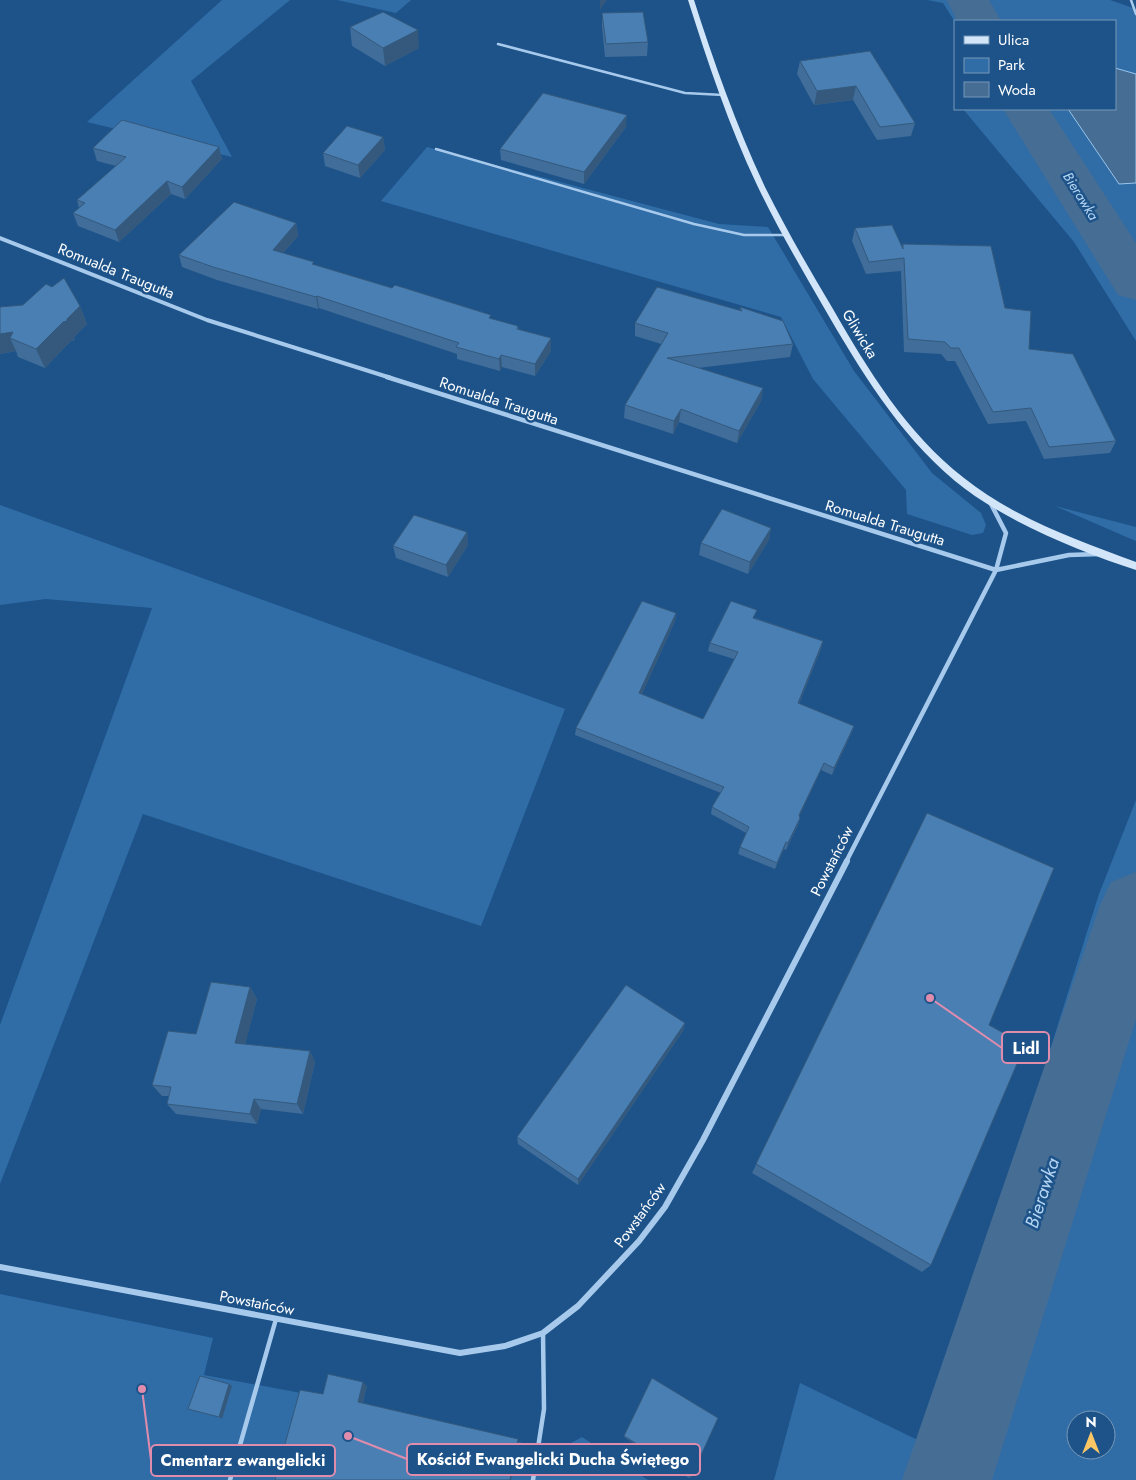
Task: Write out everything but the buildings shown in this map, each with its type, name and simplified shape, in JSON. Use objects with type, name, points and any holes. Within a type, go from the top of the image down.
[{"type":"main road","name":"Gliwicka","points":[[691,0],[723,95],[755,171],[787,235],[851,348],[887,404],[910,433],[937,461],[989,500],[1042,527],[1136,566]]},
{"type":"street","name":"Romualda Traugutta","points":[[0,238],[207,320],[996,570]]},
{"type":"street","name":"Powstańców","points":[[0,1267],[460,1353],[505,1346],[543,1333],[578,1306],[605,1280],[639,1241],[665,1207],[707,1131],[996,570],[1006,533],[989,500]]},
{"type":"street","points":[[996,570],[1069,555],[1104,554]]},
{"type":"lane","points":[[1131,0],[1136,14]]},
{"type":"lane","points":[[498,44],[685,93],[723,95]]},
{"type":"lane","points":[[436,149],[694,224],[744,235],[787,235]]},
{"type":"lane","points":[[230,1480],[276,1319]]},
{"type":"lane","points":[[533,1480],[544,1409],[543,1333]]},
{"type":"green space","points":[[222,0],[290,0],[191,81],[232,157],[87,122]]},
{"type":"green space","points":[[337,0],[411,0],[396,13]]},
{"type":"green space","points":[[927,0],[1110,0],[1136,9],[1136,74],[1116,68],[1116,20],[954,20],[943,3]]},
{"type":"green space","points":[[964,110],[1069,110],[1119,184],[1136,183],[1136,341],[1074,242]]},
{"type":"green space","points":[[427,147],[719,224],[768,227],[854,371],[932,473],[981,513],[986,525],[983,533],[972,535],[907,514],[906,490],[813,379],[781,317],[381,201]]},
{"type":"green space","points":[[0,505],[565,709],[481,926],[143,814],[0,1184],[0,1025],[152,608],[46,599],[0,605]]},
{"type":"green space","points":[[1055,506],[1136,527],[1136,541],[1131,539]]},
{"type":"green space","points":[[1136,800],[1136,1480],[774,1480],[800,1383],[926,1444],[1099,894]]},
{"type":"green space","points":[[0,1294],[213,1338],[204,1375],[328,1398],[334,1378],[367,1386],[362,1406],[555,1452],[582,1437],[648,1480],[0,1480]]},
{"type":"water","points":[[1116,68],[1136,74],[1136,183],[1119,184],[1069,110],[1116,110]]},
{"type":"waterway","name":"Bierawka","points":[[968,0],[978,20]]},
{"type":"waterway","name":"Bierawka","points":[[1027,110],[1136,283]]},
{"type":"waterway","name":"Bierawka","points":[[947,1480],[1136,905]]},
{"type":"place","name":"Lidl","points":[[930,998]]},
{"type":"place","name":"Cmentarz ewangelicki","points":[[142,1389]]},
{"type":"place","name":"Kościół Ewangelicki Ducha Świętego","points":[[348,1436]]}]
